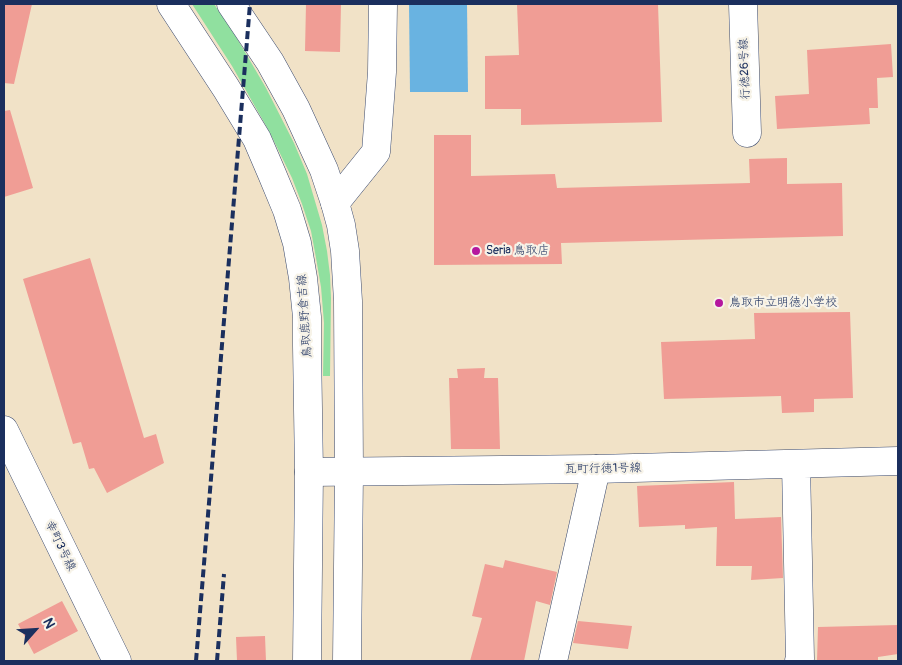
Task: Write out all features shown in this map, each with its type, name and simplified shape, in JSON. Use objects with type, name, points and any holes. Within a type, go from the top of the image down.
[{"type":"street","name":"鳥取鹿野倉吉線","points":[[170,4],[226,88],[257,139],[292,226],[301,260],[307,317],[309,472],[307,661]]},
{"type":"street","points":[[231,4],[270,62],[296,109],[324,170],[335,203],[345,250],[348,301],[349,472],[347,661]]},
{"type":"street","points":[[335,203],[376,152],[382,72],[382,4]]},
{"type":"street","name":"行徳26号線","points":[[743,4],[748,133]]},
{"type":"street","name":"幸町3号線","points":[[4,430],[117,661]]},
{"type":"street","name":"瓦町行徳1号線","points":[[309,472],[596,469],[898,461]]},
{"type":"street","points":[[796,464],[799,661]]},
{"type":"street","points":[[553,661],[596,469]]},
{"type":"green space","points":[[192,4],[214,4],[235,35],[266,88],[294,143],[307,174],[322,225],[330,275],[330,376],[323,376],[324,323],[321,287],[311,231],[302,204],[292,178],[269,131],[232,66]]},
{"type":"water","points":[[409,4],[467,4],[468,92],[410,92]]},
{"type":"building","points":[[4,4],[32,4],[14,84],[4,83]]},
{"type":"building","points":[[306,4],[341,4],[340,52],[305,51]]},
{"type":"building","points":[[517,4],[658,4],[662,122],[521,125],[521,109],[485,109],[485,56],[519,55]]},
{"type":"building","points":[[891,44],[893,77],[877,78],[878,108],[869,108],[870,124],[777,129],[775,96],[809,94],[807,50]]},
{"type":"building","points":[[10,110],[33,188],[4,197],[4,111]]},
{"type":"building","points":[[434,135],[471,135],[471,176],[555,174],[557,188],[750,183],[749,159],[787,158],[787,184],[842,183],[843,236],[561,243],[562,264],[434,265]]},
{"type":"building","points":[[90,258],[144,438],[156,434],[164,463],[107,493],[94,468],[89,469],[81,442],[73,444],[23,279]]},
{"type":"building","points":[[850,312],[853,398],[814,399],[814,412],[782,413],[781,396],[664,399],[661,342],[755,339],[754,313]]},
{"type":"building","points":[[485,368],[484,378],[498,378],[500,449],[451,449],[449,378],[458,378],[457,369]]},
{"type":"building","points":[[734,482],[735,519],[781,517],[783,578],[751,580],[752,566],[716,566],[717,527],[685,529],[685,525],[639,527],[637,486]]},
{"type":"building","points":[[505,560],[557,572],[550,605],[536,601],[524,661],[470,661],[482,618],[472,616],[485,564],[503,568]]},
{"type":"building","points":[[62,601],[78,631],[34,654],[18,624]]},
{"type":"building","points":[[578,621],[632,626],[628,649],[573,643]]},
{"type":"building","points":[[898,625],[898,654],[878,657],[878,661],[817,661],[818,627]]},
{"type":"building","points":[[265,636],[266,661],[237,661],[236,637]]},
{"type":"railway","points":[[196,661],[250,4]]},
{"type":"railway","points":[[217,661],[224,574]]},
{"type":"place","name":"Seria 鳥取店","points":[[476,251]]},
{"type":"place","name":"鳥取市立明徳小学校","points":[[719,303]]}]
